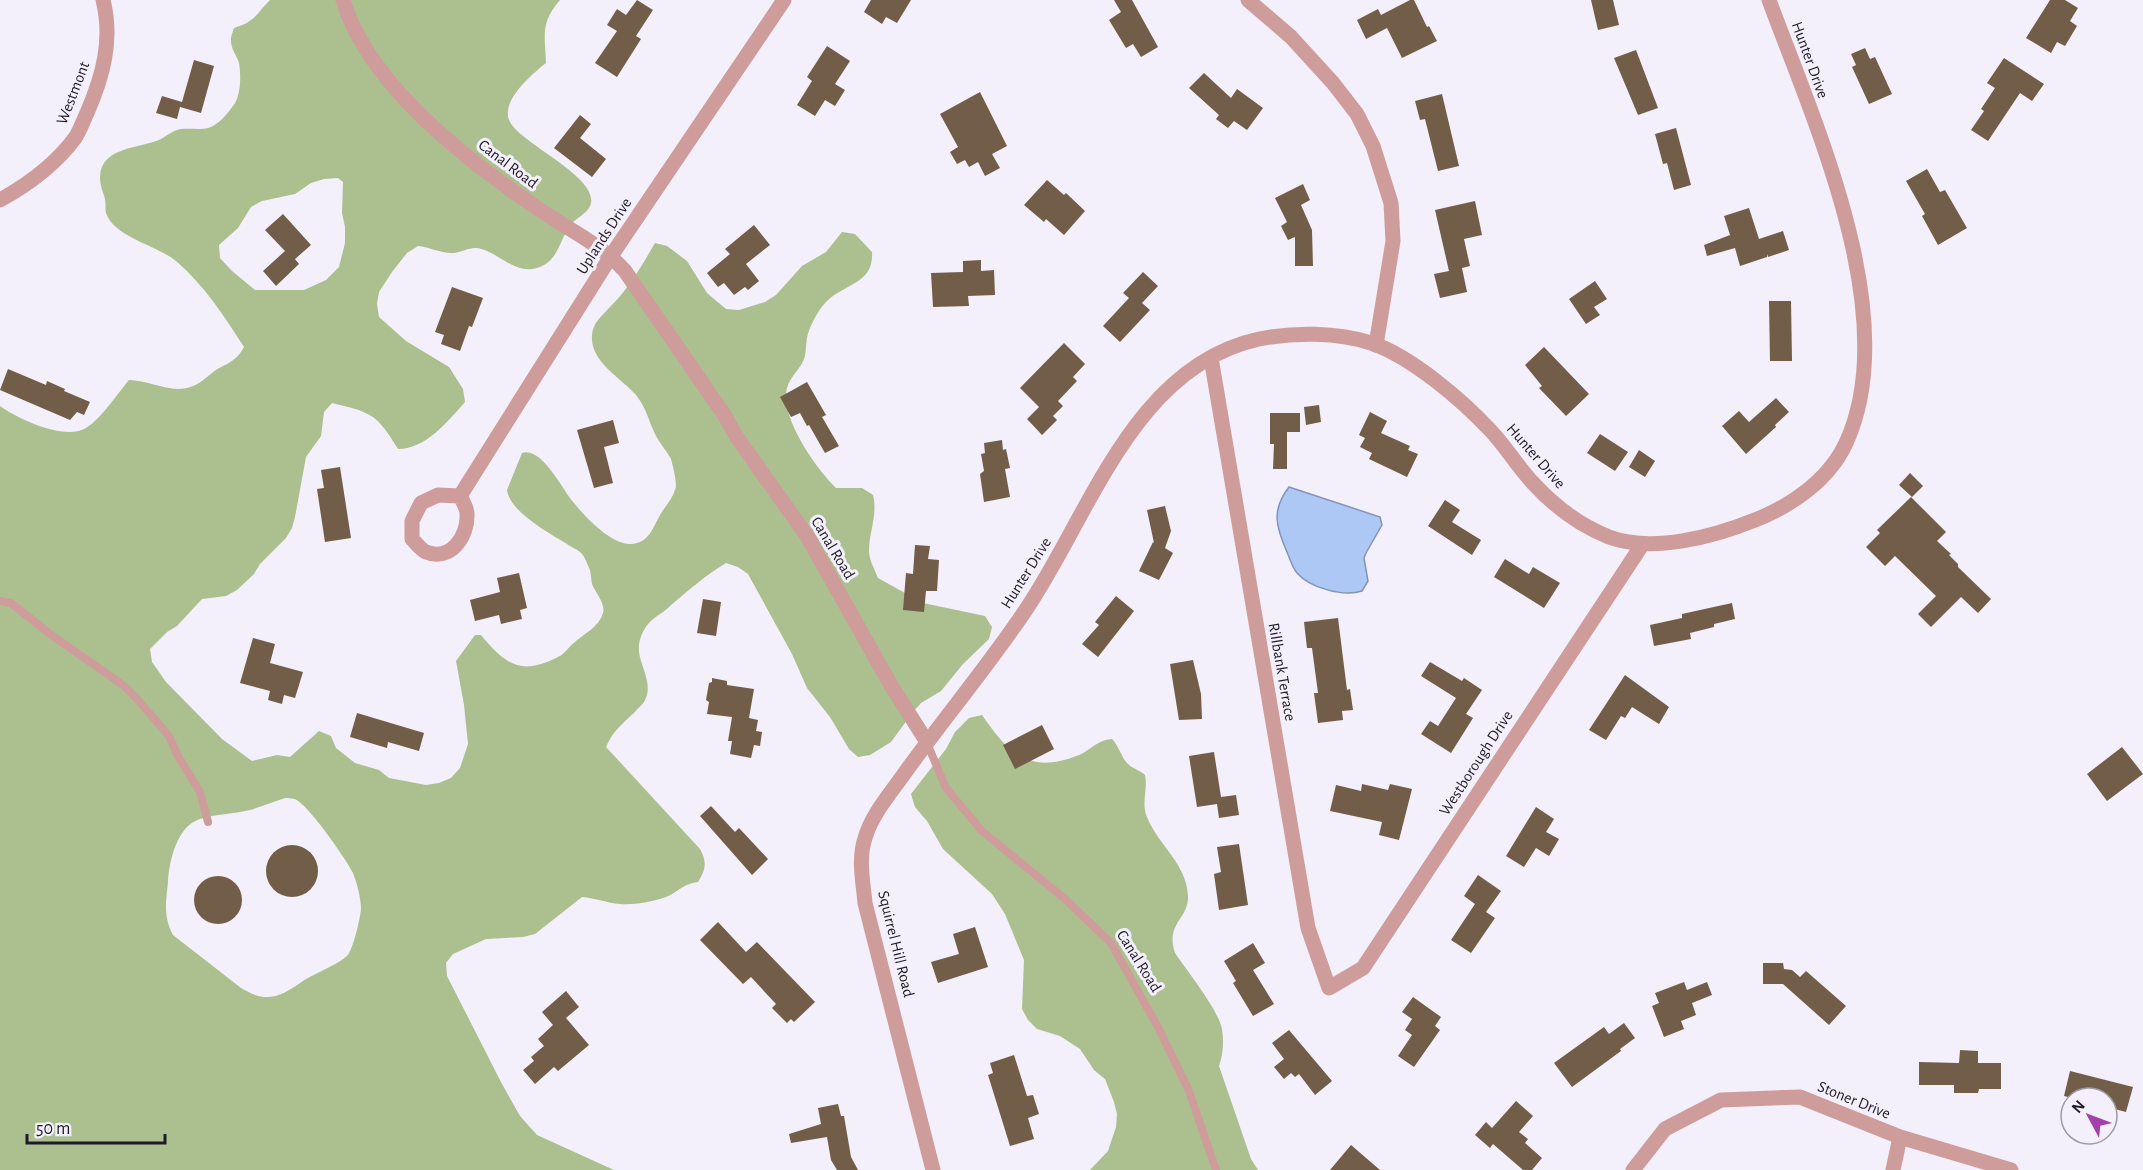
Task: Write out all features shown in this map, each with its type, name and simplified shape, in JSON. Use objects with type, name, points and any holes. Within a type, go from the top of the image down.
[{"type":"street","name":"Westmont","points":[[0,200],[30,183],[58,158],[77,136],[95,94],[105,58],[108,21],[103,0]]},
{"type":"street","name":"Canal Road","points":[[343,0],[368,54],[392,84],[429,123],[511,190],[611,256],[625,271],[736,436],[807,536],[892,687],[927,742]]},
{"type":"street","name":"Uplands Drive","points":[[460,496],[611,256],[784,0]]},
{"type":"street","points":[[1248,0],[1291,37],[1333,82],[1357,114],[1373,146],[1390,203],[1393,241],[1376,345]]},
{"type":"street","name":"Hunter Drive","points":[[927,742],[987,665],[1049,574],[1090,499],[1130,434],[1157,399],[1183,375],[1211,358],[1231,348],[1259,339],[1296,335],[1352,338],[1376,345],[1408,362],[1457,399],[1493,433],[1531,481],[1556,506],[1586,526],[1612,538],[1642,545],[1728,531],[1765,516],[1804,494],[1824,474],[1845,446],[1858,407],[1865,350],[1860,281],[1850,234],[1827,162],[1769,0]]},
{"type":"street","name":"Rillbank Terrace","points":[[1211,358],[1308,928],[1329,988]]},
{"type":"street","name":"Westborough Drive","points":[[1329,988],[1363,968],[1642,545]]},
{"type":"street","name":"Squirrel Hill Road","points":[[927,742],[872,819],[864,841],[860,863],[865,903],[933,1170]]},
{"type":"street","name":"Stoner Drive","points":[[1633,1170],[1665,1129],[1721,1100],[1800,1097],[1900,1137],[2011,1170]]},
{"type":"street","points":[[1893,1170],[1900,1137]]},
{"type":"lane","points":[[0,601],[11,603],[50,634],[123,685],[138,700],[169,736],[178,756],[200,792],[208,822]]},
{"type":"lane","name":"Canal Road","points":[[927,742],[946,788],[982,831],[1065,899],[1111,943],[1158,1028],[1189,1091],[1216,1170]]},
{"type":"green space","points":[[270,0],[560,0],[549,16],[545,30],[546,63],[513,97],[508,114],[510,122],[518,131],[575,175],[586,186],[591,197],[589,208],[568,228],[557,252],[544,265],[534,269],[516,267],[476,248],[450,253],[418,246],[407,253],[392,272],[379,292],[377,304],[379,317],[406,341],[449,367],[463,389],[465,402],[436,433],[418,444],[398,449],[384,428],[372,416],[332,403],[324,412],[321,436],[306,457],[295,517],[286,538],[237,590],[226,596],[202,599],[177,626],[167,632],[150,649],[152,662],[166,682],[222,739],[252,761],[277,755],[290,757],[319,731],[331,736],[336,748],[355,763],[379,770],[389,778],[426,785],[439,783],[451,778],[460,768],[468,744],[456,661],[475,635],[481,635],[498,654],[507,660],[524,666],[534,666],[560,656],[598,622],[604,609],[592,584],[590,570],[583,555],[523,514],[515,506],[507,490],[522,453],[530,453],[544,463],[592,523],[608,535],[631,544],[642,541],[652,531],[675,490],[671,459],[656,436],[636,395],[601,361],[593,345],[592,335],[597,321],[628,286],[655,243],[667,246],[687,261],[707,293],[726,309],[739,310],[765,302],[776,295],[802,266],[826,252],[842,232],[855,234],[872,252],[871,263],[863,277],[826,302],[814,319],[808,334],[805,356],[787,388],[788,413],[801,441],[836,488],[862,488],[873,495],[874,516],[869,551],[878,578],[923,603],[985,616],[992,627],[989,639],[963,664],[941,691],[921,703],[891,742],[870,755],[858,757],[849,749],[830,717],[807,688],[792,654],[748,574],[738,567],[726,563],[691,588],[647,626],[641,636],[639,648],[648,689],[647,696],[615,732],[606,747],[700,849],[705,866],[698,882],[687,885],[663,898],[636,904],[582,897],[535,934],[486,939],[453,954],[446,963],[447,976],[520,1116],[537,1135],[614,1170],[0,1170],[0,406],[42,427],[66,432],[77,431],[86,428],[98,419],[129,380],[177,389],[193,386],[232,361],[241,352],[244,347],[229,324],[205,291],[176,261],[127,235],[111,222],[106,213],[100,177],[102,167],[114,154],[161,139],[178,130],[208,128],[223,118],[235,103],[239,89],[239,63],[231,40],[234,28],[255,17]],"holes":[[[338,178],[343,182],[342,213],[345,243],[339,267],[326,280],[304,290],[255,290],[220,258],[219,245],[238,228],[251,207],[262,201],[295,194],[311,183]],[[285,798],[295,799],[304,806],[336,846],[353,873],[359,891],[361,909],[355,938],[346,957],[287,991],[266,997],[241,988],[173,935],[166,915],[170,864],[180,836],[192,823],[206,817],[250,810]]]},
{"type":"green space","points":[[982,715],[1002,741],[1022,757],[1047,763],[1062,761],[1079,755],[1102,741],[1112,739],[1128,764],[1145,775],[1145,812],[1158,837],[1183,874],[1188,896],[1185,910],[1173,935],[1175,953],[1209,1001],[1219,1021],[1223,1044],[1219,1066],[1251,1159],[1258,1170],[1090,1170],[1108,1151],[1116,1127],[1117,1114],[1105,1079],[1094,1070],[1080,1049],[1060,1036],[1037,1029],[1028,1020],[1022,1009],[1024,960],[1005,914],[992,894],[943,849],[927,821],[915,807],[911,794],[946,749],[955,732],[969,718]]},
{"type":"water","points":[[1289,487],[1380,517],[1382,525],[1364,558],[1368,581],[1362,591],[1346,593],[1327,590],[1310,583],[1295,571],[1280,535],[1277,519],[1283,495]]},
{"type":"building","points":[[637,0],[653,10],[636,36],[641,39],[617,77],[595,63],[617,31],[607,25],[617,9],[626,15]]},
{"type":"building","points":[[871,0],[911,0],[897,23],[886,17],[882,24],[864,12]]},
{"type":"building","points":[[1114,0],[1132,0],[1158,47],[1141,57],[1133,44],[1126,48],[1109,20],[1121,12]]},
{"type":"building","points":[[1414,0],[1427,27],[1429,26],[1437,41],[1402,58],[1387,28],[1366,39],[1357,20],[1378,9],[1381,15]]},
{"type":"building","points":[[1591,0],[1613,0],[1619,25],[1598,30]]},
{"type":"building","points":[[2050,0],[2065,0],[2078,8],[2070,21],[2077,26],[2065,46],[2057,42],[2051,53],[2026,38]]},
{"type":"building","points":[[827,46],[850,61],[835,84],[845,90],[835,106],[825,100],[815,116],[797,105],[812,81],[807,77]]},
{"type":"building","points":[[1865,48],[1870,59],[1875,57],[1892,94],[1869,104],[1852,67],[1856,65],[1851,54]]},
{"type":"building","points":[[1636,50],[1658,108],[1638,115],[1614,58]]},
{"type":"building","points":[[2004,58],[2044,84],[2032,101],[2020,93],[1988,141],[1971,130],[1984,111],[1981,109],[1995,88],[1987,83]]},
{"type":"building","points":[[194,60],[214,66],[201,113],[180,107],[177,119],[156,113],[162,96],[182,102]]},
{"type":"building","points":[[1204,73],[1231,98],[1237,89],[1263,108],[1247,130],[1234,121],[1228,128],[1216,119],[1219,115],[1189,88]]},
{"type":"building","points":[[980,92],[1007,146],[992,154],[1000,168],[985,176],[978,162],[969,167],[965,160],[957,164],[950,152],[958,147],[940,114]]},
{"type":"building","points":[[1442,94],[1459,166],[1438,171],[1425,119],[1420,120],[1415,101]]},
{"type":"building","points":[[580,115],[591,124],[580,138],[606,159],[592,177],[554,148]]},
{"type":"building","points":[[1676,128],[1691,185],[1674,190],[1667,163],[1663,164],[1655,134]]},
{"type":"building","points":[[1927,169],[1940,192],[1945,190],[1967,228],[1938,245],[1922,216],[1925,214],[1906,181]]},
{"type":"building","points":[[1047,180],[1064,195],[1066,193],[1085,211],[1064,235],[1046,219],[1044,222],[1024,205]]},
{"type":"building","points":[[1303,184],[1310,200],[1301,205],[1312,230],[1313,266],[1295,266],[1295,237],[1288,240],[1281,226],[1287,222],[1275,198]]},
{"type":"building","points":[[1475,201],[1482,235],[1464,239],[1470,266],[1462,268],[1467,292],[1440,298],[1434,274],[1449,271],[1435,210]]},
{"type":"building","points":[[1749,208],[1759,239],[1783,231],[1789,250],[1768,257],[1768,254],[1767,257],[1740,266],[1735,248],[1707,256],[1704,245],[1730,235],[1724,216]]},
{"type":"building","points":[[283,214],[311,245],[295,259],[299,264],[276,286],[263,271],[285,251],[265,230]]},
{"type":"building","points":[[754,225],[770,245],[746,264],[759,281],[748,290],[745,287],[734,295],[724,283],[718,287],[707,273],[730,254],[725,249]]},
{"type":"building","points":[[981,260],[981,271],[994,270],[995,295],[968,296],[969,306],[933,307],[931,273],[963,272],[963,261]]},
{"type":"building","points":[[1143,272],[1158,286],[1142,303],[1150,310],[1120,342],[1103,326],[1129,298],[1123,293]]},
{"type":"building","points":[[1595,281],[1607,299],[1594,307],[1600,315],[1586,324],[1569,299]]},
{"type":"building","points":[[452,287],[483,298],[460,351],[441,344],[444,335],[435,332]]},
{"type":"building","points":[[1769,301],[1791,301],[1792,361],[1770,361]]},
{"type":"building","points":[[1064,343],[1085,364],[1073,377],[1077,381],[1058,401],[1063,406],[1053,416],[1057,420],[1042,435],[1027,419],[1039,407],[1020,388]]},
{"type":"building","points":[[1544,347],[1589,394],[1566,416],[1539,388],[1542,386],[1525,365]]},
{"type":"building","points":[[8,369],[46,385],[47,381],[90,402],[84,415],[77,412],[70,420],[0,390]]},
{"type":"building","points":[[807,382],[826,415],[822,417],[839,446],[825,453],[800,413],[791,417],[780,397]]},
{"type":"building","points":[[1776,398],[1789,412],[1746,454],[1722,426],[1739,411],[1749,422]]},
{"type":"building","points":[[1319,405],[1321,422],[1306,425],[1304,407]]},
{"type":"building","points":[[1370,412],[1387,421],[1381,433],[1410,446],[1408,450],[1418,454],[1407,477],[1369,459],[1372,453],[1360,447],[1365,438],[1359,435]]},
{"type":"building","points":[[1270,413],[1300,413],[1300,432],[1287,432],[1287,469],[1273,469],[1274,444],[1270,444]]},
{"type":"building","points":[[613,420],[619,443],[604,447],[613,483],[594,488],[577,430]]},
{"type":"building","points":[[1600,434],[1628,452],[1615,471],[1587,453]]},
{"type":"building","points":[[1002,440],[1010,468],[1005,469],[1010,497],[984,502],[980,474],[984,471],[981,454],[985,453],[984,443]]},
{"type":"building","points":[[1639,450],[1655,461],[1645,477],[1629,467]]},
{"type":"building","points":[[340,467],[351,538],[325,542],[317,489],[324,488],[321,470]]},
{"type":"building","points":[[1910,473],[1923,486],[1912,497],[1899,485]]},
{"type":"building","points":[[1911,497],[1946,532],[1937,541],[1951,554],[1949,555],[1958,567],[1991,599],[1978,613],[1961,597],[1931,627],[1918,614],[1936,596],[1895,556],[1885,566],[1866,547],[1880,533],[1877,530]]},
{"type":"building","points":[[1445,500],[1460,510],[1452,522],[1481,540],[1472,555],[1428,526]]},
{"type":"building","points":[[1165,506],[1171,531],[1165,548],[1173,553],[1159,580],[1139,571],[1154,543],[1147,510]]},
{"type":"building","points":[[915,545],[930,546],[928,559],[939,560],[937,591],[926,591],[924,612],[903,610],[906,573],[913,574]]},
{"type":"building","points":[[1505,559],[1529,574],[1533,567],[1560,583],[1544,608],[1494,577]]},
{"type":"building","points":[[519,573],[527,608],[520,610],[522,619],[501,624],[499,615],[475,621],[470,600],[500,592],[497,578]]},
{"type":"building","points":[[1116,596],[1134,611],[1098,657],[1082,644],[1099,625],[1095,622]]},
{"type":"building","points":[[703,599],[721,602],[716,636],[697,633]]},
{"type":"building","points":[[1732,603],[1735,619],[1690,633],[1691,639],[1654,646],[1650,625],[1682,618],[1682,614]]},
{"type":"building","points":[[1338,618],[1347,690],[1350,689],[1353,710],[1342,711],[1343,720],[1318,723],[1314,693],[1318,693],[1312,648],[1307,648],[1304,622]]},
{"type":"building","points":[[253,638],[275,644],[270,663],[303,672],[295,698],[284,695],[282,704],[268,700],[270,691],[240,683]]},
{"type":"building","points":[[1193,660],[1201,694],[1202,719],[1179,720],[1170,664]]},
{"type":"building","points":[[1430,662],[1462,681],[1464,678],[1482,690],[1466,714],[1473,718],[1451,753],[1421,734],[1430,721],[1438,726],[1456,698],[1421,676]]},
{"type":"building","points":[[1625,675],[1669,707],[1659,724],[1632,707],[1625,718],[1621,716],[1606,740],[1589,730]]},
{"type":"building","points":[[712,678],[727,681],[727,685],[754,689],[749,718],[758,720],[756,731],[762,732],[760,746],[754,745],[751,758],[730,754],[732,741],[728,741],[732,717],[707,714],[709,702],[706,700]]},
{"type":"building","points":[[357,713],[424,733],[419,751],[388,742],[387,748],[350,737]]},
{"type":"building","points":[[1042,725],[1054,749],[1015,769],[1003,745]]},
{"type":"building","points":[[2122,747],[2143,774],[2107,801],[2087,774]]},
{"type":"building","points":[[1214,752],[1221,797],[1236,795],[1239,815],[1219,818],[1217,804],[1197,807],[1189,756]]},
{"type":"building","points":[[1362,784],[1388,790],[1390,784],[1412,789],[1399,840],[1379,835],[1382,822],[1330,811],[1336,785],[1361,791]]},
{"type":"building","points":[[711,806],[735,832],[739,828],[768,859],[752,875],[700,816]]},
{"type":"building","points":[[1536,807],[1554,819],[1546,832],[1559,839],[1549,856],[1536,848],[1524,867],[1506,856]]},
{"type":"building","points":[[1239,844],[1248,905],[1219,910],[1214,874],[1221,872],[1217,847]]},
{"type":"building","points":[[292,845],[302,847],[310,853],[316,861],[318,871],[316,881],[310,889],[302,895],[292,897],[282,895],[274,889],[268,881],[266,871],[268,861],[274,853],[282,847]]},
{"type":"building","points":[[1478,875],[1501,891],[1486,912],[1495,918],[1471,953],[1451,940],[1475,904],[1464,896]]},
{"type":"building","points":[[213,876],[223,876],[235,883],[242,895],[242,905],[235,917],[223,924],[213,924],[198,913],[194,905],[194,895],[205,880]]},
{"type":"building","points":[[718,922],[746,952],[757,942],[815,1002],[794,1022],[791,1019],[787,1023],[772,1008],[776,1004],[751,977],[743,984],[700,940]]},
{"type":"building","points":[[975,927],[988,967],[938,983],[931,962],[959,954],[953,934]]},
{"type":"building","points":[[1253,943],[1265,963],[1253,970],[1274,1004],[1253,1016],[1233,983],[1236,981],[1224,961]]},
{"type":"building","points":[[1763,963],[1783,963],[1784,969],[1792,970],[1800,977],[1806,971],[1846,1006],[1829,1025],[1783,984],[1763,984]]},
{"type":"building","points":[[1684,982],[1687,990],[1707,982],[1712,995],[1692,1003],[1696,1015],[1681,1021],[1684,1029],[1664,1037],[1652,1006],[1659,1003],[1655,993]]},
{"type":"building","points":[[566,991],[579,1007],[566,1018],[589,1045],[558,1071],[554,1067],[535,1084],[523,1070],[534,1061],[531,1057],[544,1046],[538,1039],[553,1025],[542,1012]]},
{"type":"building","points":[[1413,997],[1441,1017],[1435,1026],[1440,1030],[1414,1067],[1398,1056],[1412,1035],[1405,1030],[1412,1019],[1402,1012]]},
{"type":"building","points":[[1624,1023],[1635,1038],[1572,1087],[1554,1063],[1604,1027],[1609,1034]]},
{"type":"building","points":[[1289,1030],[1332,1081],[1315,1095],[1299,1074],[1295,1077],[1291,1073],[1284,1079],[1274,1067],[1284,1059],[1272,1043]]},
{"type":"building","points":[[1960,1050],[1978,1051],[1978,1063],[2001,1063],[2001,1089],[1979,1089],[1978,1093],[1954,1093],[1954,1085],[1919,1085],[1919,1062],[1959,1063]]},
{"type":"building","points":[[1014,1055],[1027,1096],[1033,1095],[1039,1114],[1028,1118],[1034,1139],[1010,1146],[988,1075],[993,1073],[990,1063]]},
{"type":"building","points":[[2070,1071],[2133,1087],[2126,1112],[2119,1110],[2119,1086],[2066,1086]]},
{"type":"building","points":[[1516,1101],[1533,1116],[1519,1132],[1528,1139],[1525,1143],[1542,1158],[1532,1170],[1523,1170],[1493,1144],[1490,1148],[1475,1135],[1486,1122],[1492,1128]]},
{"type":"building","points":[[838,1104],[841,1116],[844,1116],[851,1157],[858,1170],[837,1170],[831,1160],[827,1137],[791,1143],[789,1134],[821,1124],[818,1108]]},
{"type":"building","points":[[1351,1145],[1380,1170],[1330,1170]]}]
